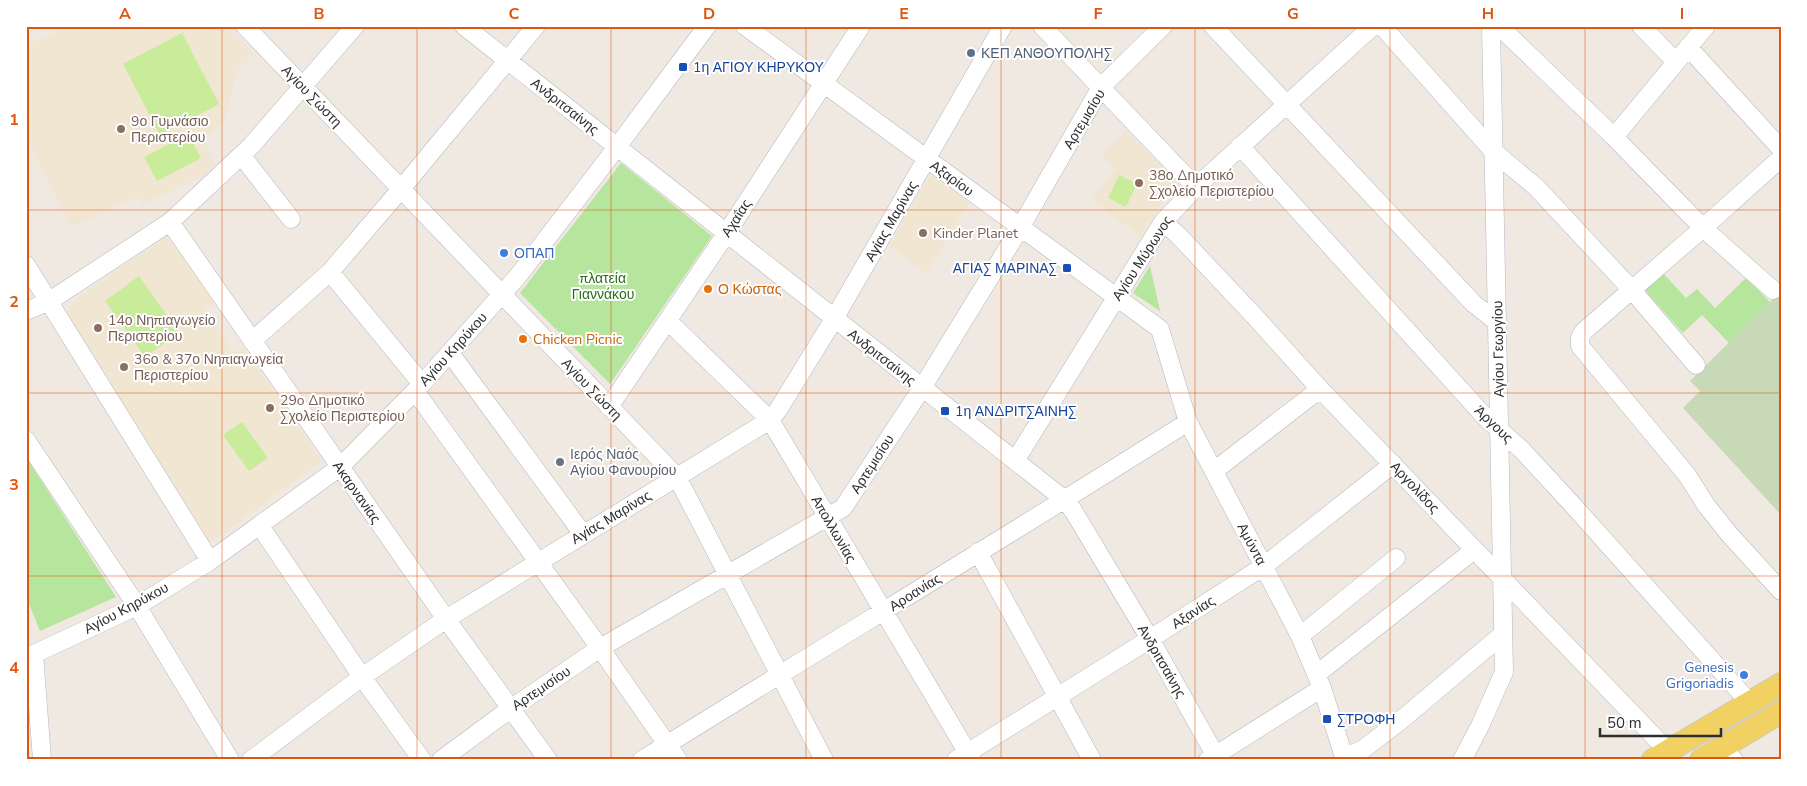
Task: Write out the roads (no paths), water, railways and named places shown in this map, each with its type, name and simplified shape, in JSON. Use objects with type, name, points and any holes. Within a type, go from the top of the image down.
[{"type":"main road","points":[[1660,755],[1781,684]]},
{"type":"main road","points":[[1701,760],[1728,754],[1781,712]]},
{"type":"street","name":"Αγίου Σώστη","points":[[245,26],[676,477],[824,760]]},
{"type":"street","points":[[26,311],[48,302],[170,222],[241,155],[355,26]]},
{"type":"street","name":"Ανδριτσαίνης","points":[[464,26],[1065,500],[1150,639],[1214,758]]},
{"type":"street","points":[[252,341],[330,272],[536,26]]},
{"type":"street","name":"Αγίου Κηρύκου","points":[[30,655],[137,606],[210,561],[340,467],[419,388],[502,295],[617,147],[707,26]]},
{"type":"street","name":"Αξαρίου","points":[[745,26],[1160,329]]},
{"type":"street","name":"Αχαΐας","points":[[609,407],[726,234],[861,26]]},
{"type":"street","name":"Αγίας Μαρίνας","points":[[251,760],[362,677],[446,618],[770,420],[834,318],[1003,26]]},
{"type":"street","points":[[1042,26],[1196,187]]},
{"type":"street","name":"Αρτεμισίου","points":[[441,760],[510,709],[600,648],[843,508],[922,388],[1020,228],[1101,87],[1163,26]]},
{"type":"street","points":[[1213,26],[1474,304],[1497,322]]},
{"type":"street","name":"Αγίου Μύρωνος","points":[[1015,461],[1163,222],[1196,187],[1373,26]]},
{"type":"street","points":[[1382,26],[1494,152],[1537,188],[1631,289],[1696,365]]},
{"type":"street","name":"Αγίου Γεωργίου","points":[[1462,760],[1480,726],[1504,672],[1491,26]]},
{"type":"street","points":[[1499,26],[1614,137],[1703,228],[1773,290]]},
{"type":"street","points":[[1641,26],[1676,62]]},
{"type":"street","points":[[1614,137],[1706,26]]},
{"type":"street","points":[[1688,47],[1781,149]]},
{"type":"street","name":"Άργους","points":[[1240,146],[1348,267],[1499,430],[1522,450],[1570,502],[1749,702]]},
{"type":"street","points":[[241,155],[291,219]]},
{"type":"street","points":[[1781,158],[1631,289],[1583,332],[1580,338],[1580,346],[1688,475],[1706,505],[1729,534],[1781,591]]},
{"type":"street","name":"Ακαρνανίας","points":[[170,222],[446,618],[548,760]]},
{"type":"street","name":"Αργολίδος","points":[[1163,222],[1178,235],[1238,298],[1320,388],[1502,578],[1660,755]]},
{"type":"street","points":[[26,265],[210,561]]},
{"type":"street","points":[[330,272],[419,388],[678,760]]},
{"type":"street","name":"Απολλωνίας","points":[[668,321],[770,420],[883,612],[965,757]]},
{"type":"street","name":"Αμύντα","points":[[1160,329],[1188,422],[1300,636],[1320,681],[1345,758]]},
{"type":"street","points":[[450,353],[583,534]]},
{"type":"street","points":[[1214,471],[1320,388]]},
{"type":"street","name":"Αροανίας","points":[[642,760],[1065,500],[1188,422]]},
{"type":"street","points":[[26,440],[137,606],[230,760]]},
{"type":"street","name":"Αξανίας","points":[[965,757],[1264,566],[1393,464]]},
{"type":"street","points":[[260,526],[362,677],[422,760]]},
{"type":"street","points":[[1214,758],[1320,681],[1474,550]]},
{"type":"street","points":[[978,552],[1092,760]]},
{"type":"street","points":[[1300,636],[1396,558]]},
{"type":"street","points":[[1345,758],[1362,750],[1400,721],[1503,634]]},
{"type":"street","points":[[30,655],[42,760]]},
{"type":"place","name":"ΚΕΠ ΑΝΘΟΥΠΟΛΗΣ","points":[[971,53]]},
{"type":"place","name":"1η ΑΓΙΟΥ ΚΗΡΥΚΟΥ","points":[[683,67]]},
{"type":"place","name":"9ο Γυμνάσιο Περιστερίου","points":[[121,129]]},
{"type":"place","name":"38ο Δημοτικό Σχολείο Περιστερίου","points":[[1139,183]]},
{"type":"place","name":"Kinder Planet","points":[[923,233]]},
{"type":"place","name":"ΟΠΑΠ","points":[[504,253]]},
{"type":"place","name":"ΑΓΙΑΣ ΜΑΡΙΝΑΣ","points":[[1067,268]]},
{"type":"place","name":"Ο Κώστας","points":[[708,289]]},
{"type":"place","name":"14ο Νηπιαγωγείο Περιστερίου","points":[[98,328]]},
{"type":"place","name":"Chicken Picnic","points":[[523,339]]},
{"type":"place","name":"36ο & 37ο Νηπιαγωγεία Περιστερίου","points":[[124,367]]},
{"type":"place","name":"29o Δημοτικό Σχολείο Περιστερίου","points":[[270,408]]},
{"type":"place","name":"1η ΑΝΔΡΙΤΣΑΙΝΗΣ","points":[[945,411]]},
{"type":"place","name":"Ιερός Ναός Αγίου Φανουρίου","points":[[560,462]]},
{"type":"place","name":"Genesis Grigoriadis","points":[[1744,675]]},
{"type":"place","name":"ΣΤΡΟΦΗ","points":[[1327,719]]},
{"type":"park label","name":"πλατεία Γιαννάκου","points":[[603,286]]}]
